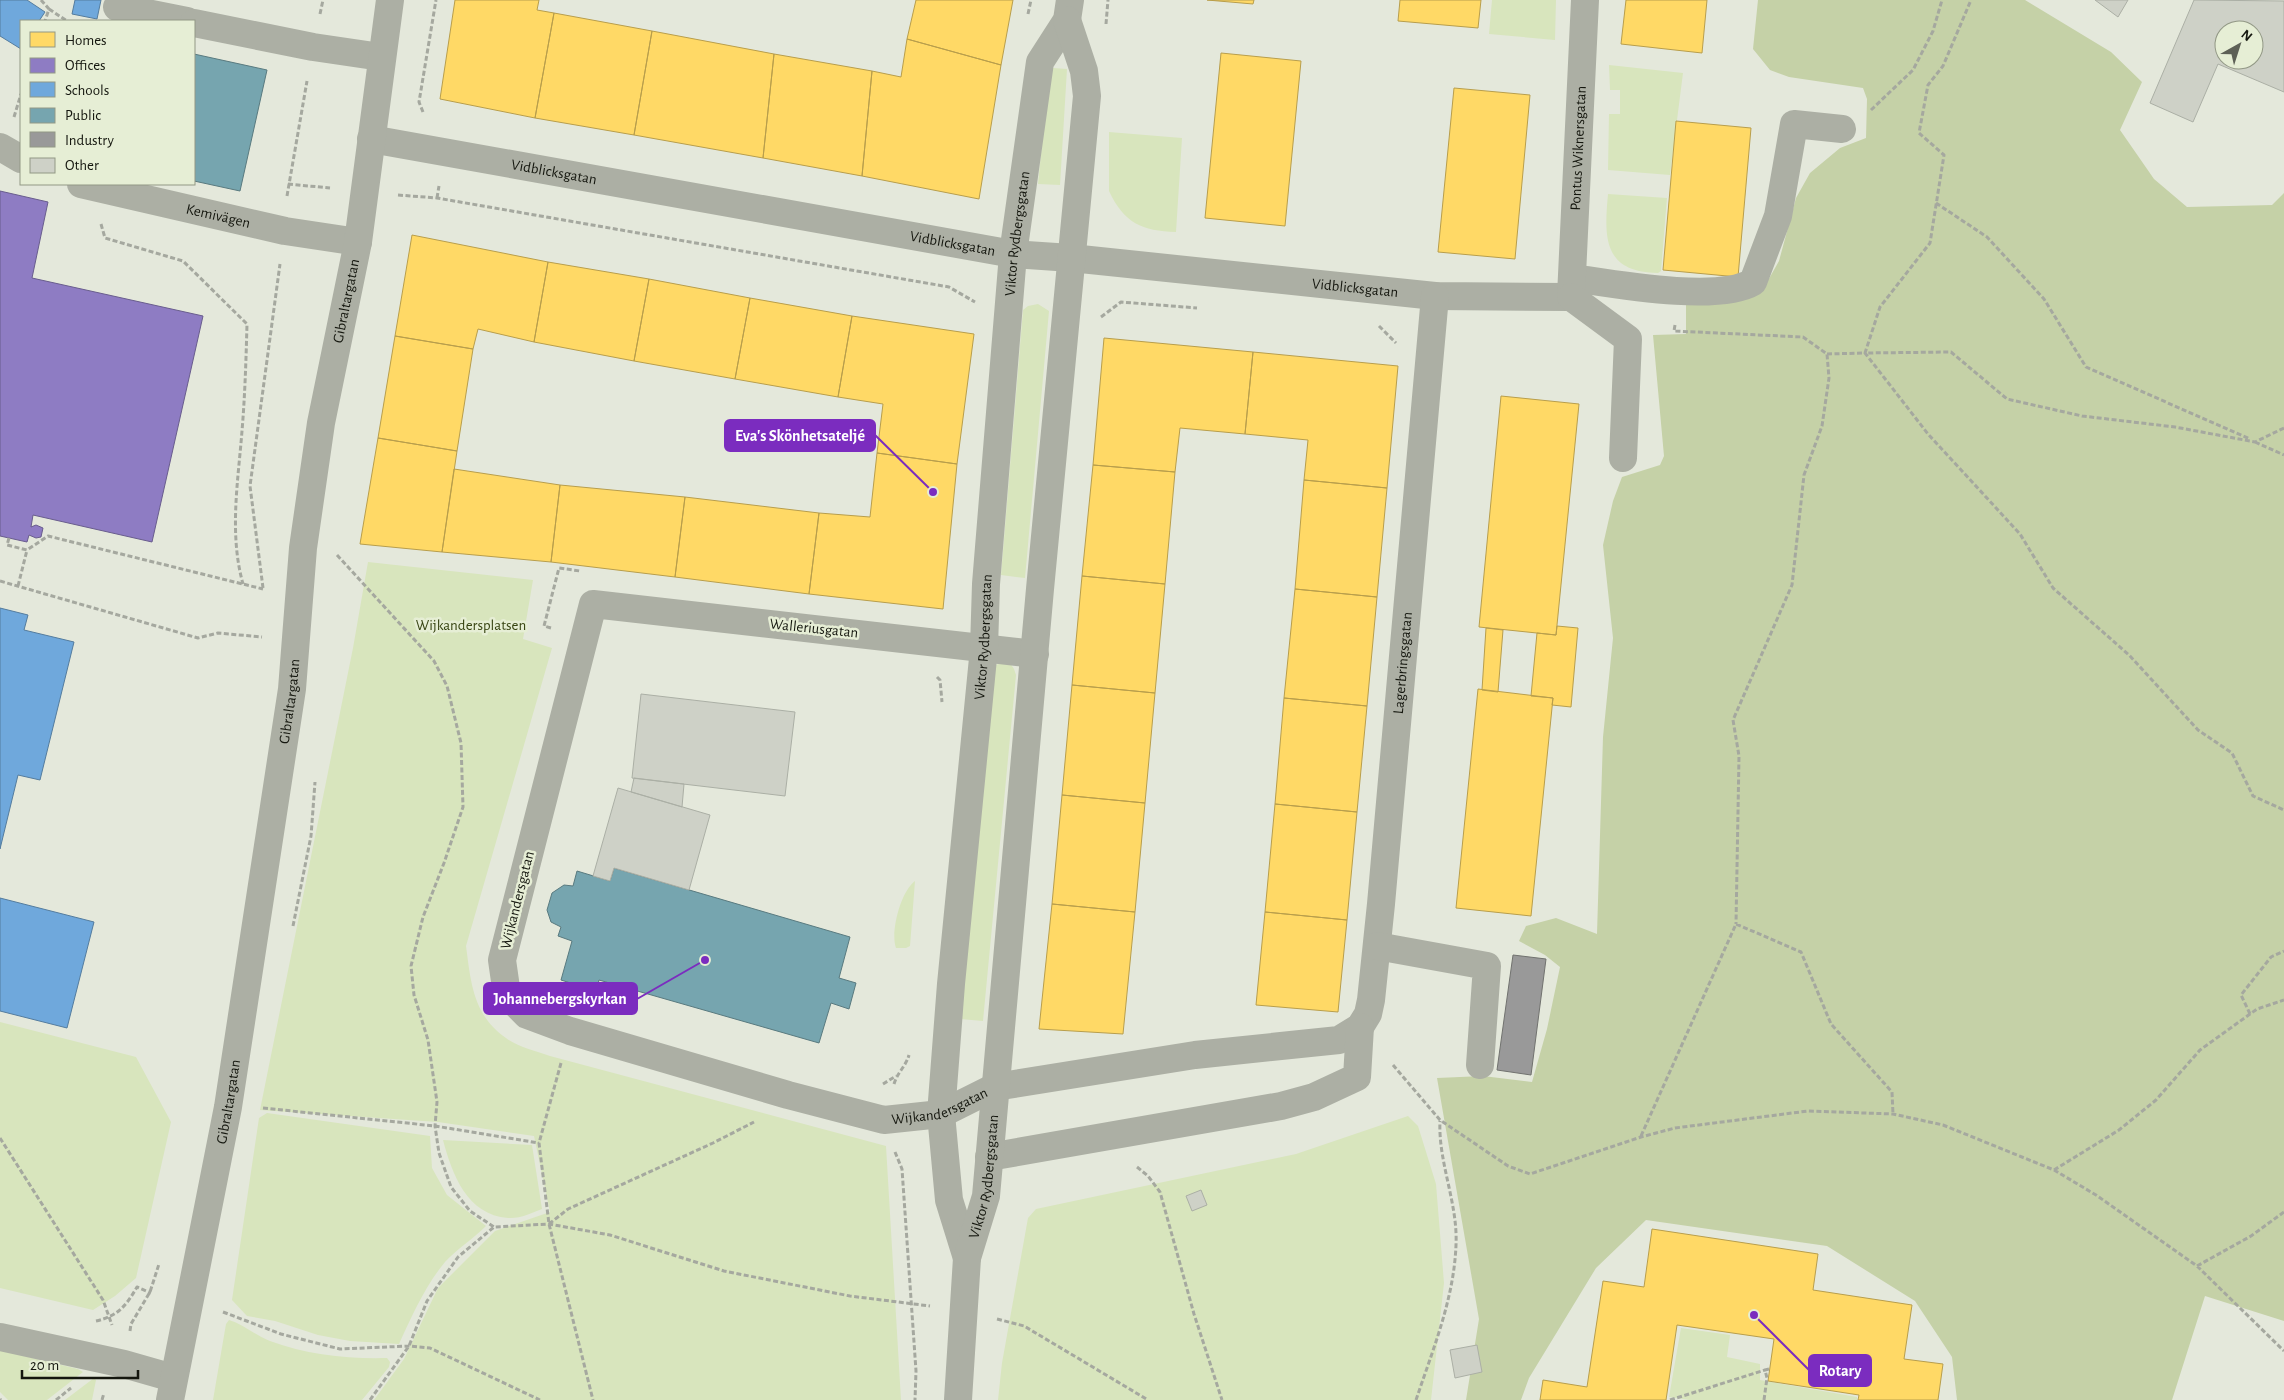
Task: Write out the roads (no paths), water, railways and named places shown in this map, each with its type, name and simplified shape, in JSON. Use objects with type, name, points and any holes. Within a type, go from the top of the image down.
[{"type":"street","name":"Gibraltargatan","points":[[171,1389],[191,1299],[228,1107],[292,689],[303,548],[321,423],[358,242],[390,0]]},
{"type":"street","name":"Pontus Wiknersgatan","points":[[1572,288],[1585,0]]},
{"type":"street","points":[[116,7],[181,20]]},
{"type":"street","name":"Viktor Rydbergsgatan","points":[[967,1258],[949,1200],[941,1114],[952,974],[984,648],[986,584],[1014,254],[1040,62],[1069,10]]},
{"type":"street","name":"Viktor Rydbergsgatan","points":[[958,1400],[967,1258],[986,1196],[994,1086],[1001,1033],[1087,96],[1084,71],[1069,10]]},
{"type":"street","points":[[195,23],[382,57]]},
{"type":"street","name":"Vidblicksgatan","points":[[371,139],[1014,254],[1071,258],[1435,296],[1572,288],[1719,290],[1743,288],[1753,282],[1778,216],[1794,124],[1842,129]]},
{"type":"street","points":[[0,147],[20,158]]},
{"type":"street","name":"Kemivägen","points":[[85,185],[285,231],[358,242]]},
{"type":"street","points":[[1572,288],[1628,339],[1623,458]]},
{"type":"street","name":"Lagerbringsgatan","points":[[1360,1027],[1368,1014],[1371,1000],[1377,946],[1435,296]]},
{"type":"street","name":"Walleriusgatan","points":[[593,604],[1035,654]]},
{"type":"street","name":"Wijkandersgatan","points":[[593,604],[502,960],[508,995],[527,1015],[570,1031],[788,1095],[884,1120],[941,1114],[994,1086],[1195,1055],[1339,1040],[1360,1027]]},
{"type":"street","points":[[1377,946],[1487,966],[1480,1065]]},
{"type":"street","points":[[989,1157],[1281,1106],[1314,1097],[1357,1077],[1360,1027]]},
{"type":"street","points":[[0,1337],[124,1364],[171,1389]]},
{"type":"place","name":"Eva's Skönhetsateljé","points":[[933,492]]},
{"type":"place","name":"Johannebergskyrkan","points":[[705,960]]},
{"type":"place","name":"Rotary","points":[[1754,1315]]},
{"type":"park label","name":"Wijkandersplatsen","points":[[471,625]]}]
